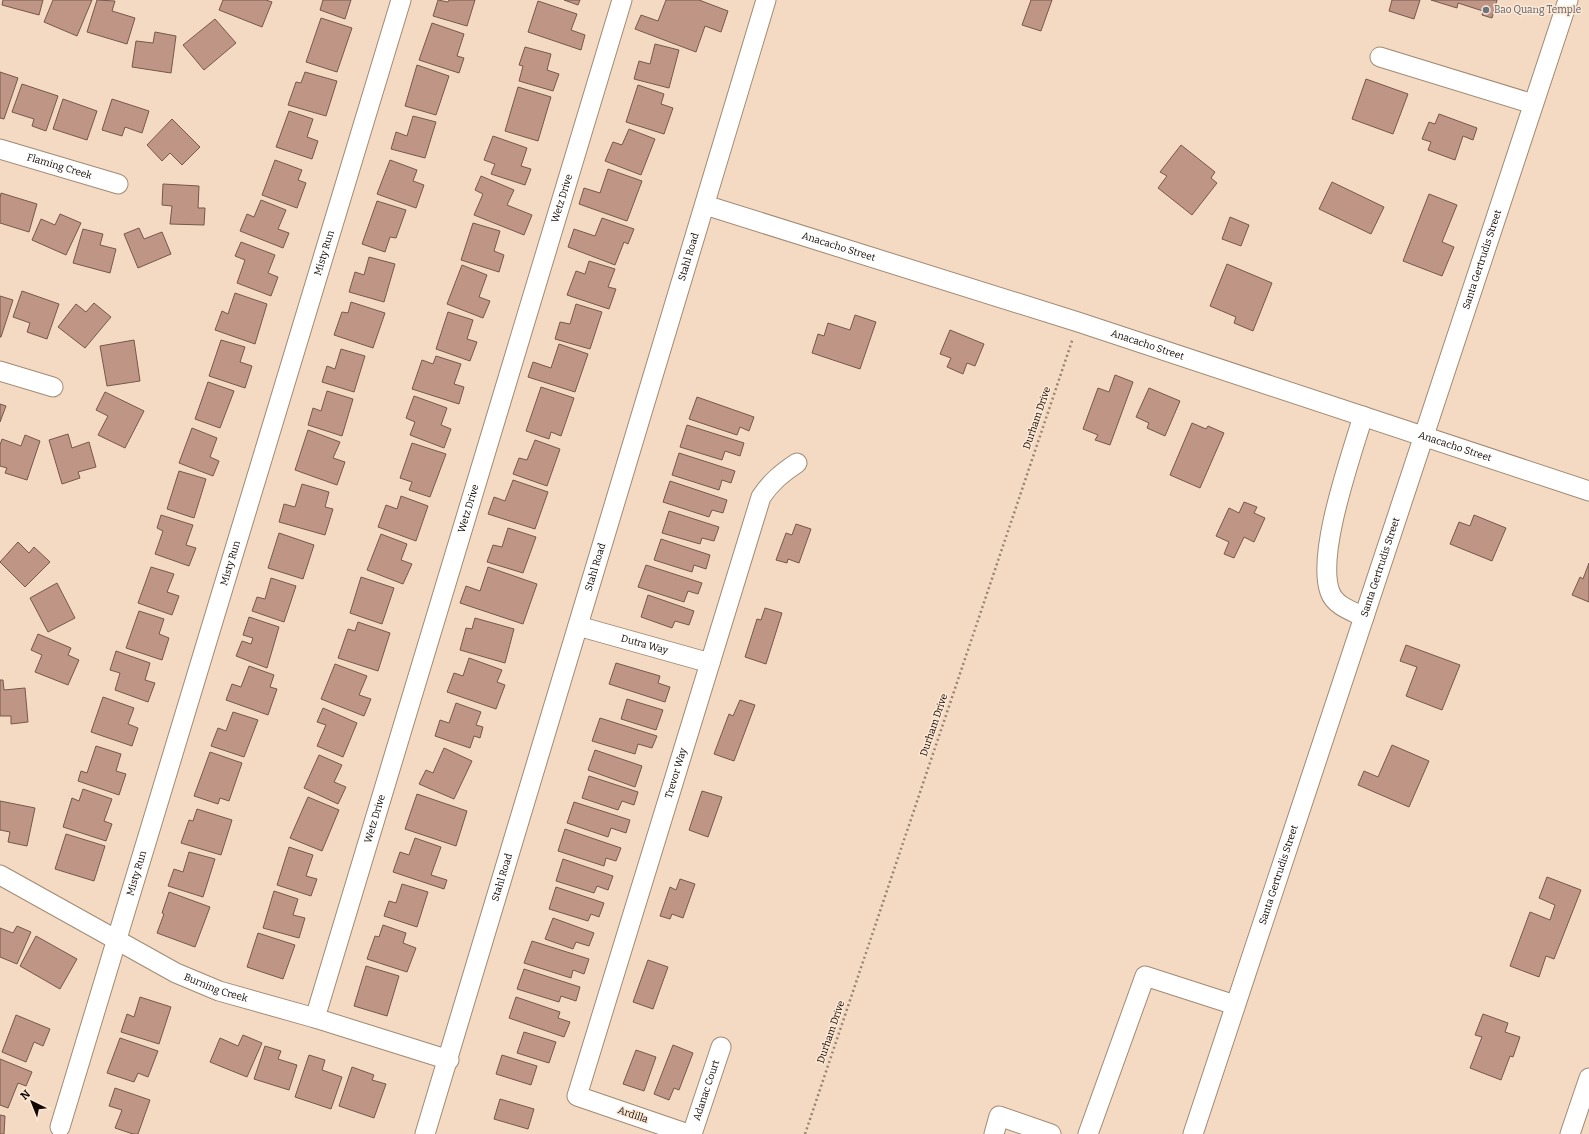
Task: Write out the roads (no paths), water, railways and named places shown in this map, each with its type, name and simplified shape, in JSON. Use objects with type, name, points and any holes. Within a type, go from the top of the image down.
[{"type":"street","name":"Misty Run","points":[[60,1127],[401,0]]},
{"type":"street","name":"Wetz Drive","points":[[315,1018],[622,0]]},
{"type":"street","name":"Stahl Road","points":[[425,1134],[449,1060],[766,0]]},
{"type":"street","name":"Santa Gertrudis Street","points":[[1193,1134],[1568,0]]},
{"type":"street","points":[[1380,57],[1534,104]]},
{"type":"street","name":"Flaming Creek","points":[[0,149],[118,184]]},
{"type":"street","name":"Anacacho Street","points":[[705,205],[1078,322],[1589,491]]},
{"type":"street","points":[[0,371],[53,387]]},
{"type":"street","points":[[1363,416],[1332,527],[1326,570],[1331,594],[1342,607],[1364,617]]},
{"type":"street","name":"Trevor Way","points":[[577,1096],[762,498],[769,486],[781,474],[797,463]]},
{"type":"street","name":"Dutra Way","points":[[578,626],[710,663]]},
{"type":"street","name":"Burning Creek","points":[[0,875],[176,973],[219,991],[315,1018],[449,1060]]},
{"type":"street","points":[[1088,1134],[1145,976],[1235,1005]]},
{"type":"street","name":"Adanac Court","points":[[692,1134],[721,1047]]},
{"type":"street","points":[[1570,1134],[1589,1078]]},
{"type":"street","name":"Ardilla","points":[[577,1096],[688,1134]]},
{"type":"street","points":[[994,1134],[999,1116],[1051,1134]]},
{"type":"place","name":"Bao Quang Temple","points":[[1486,10]]}]
